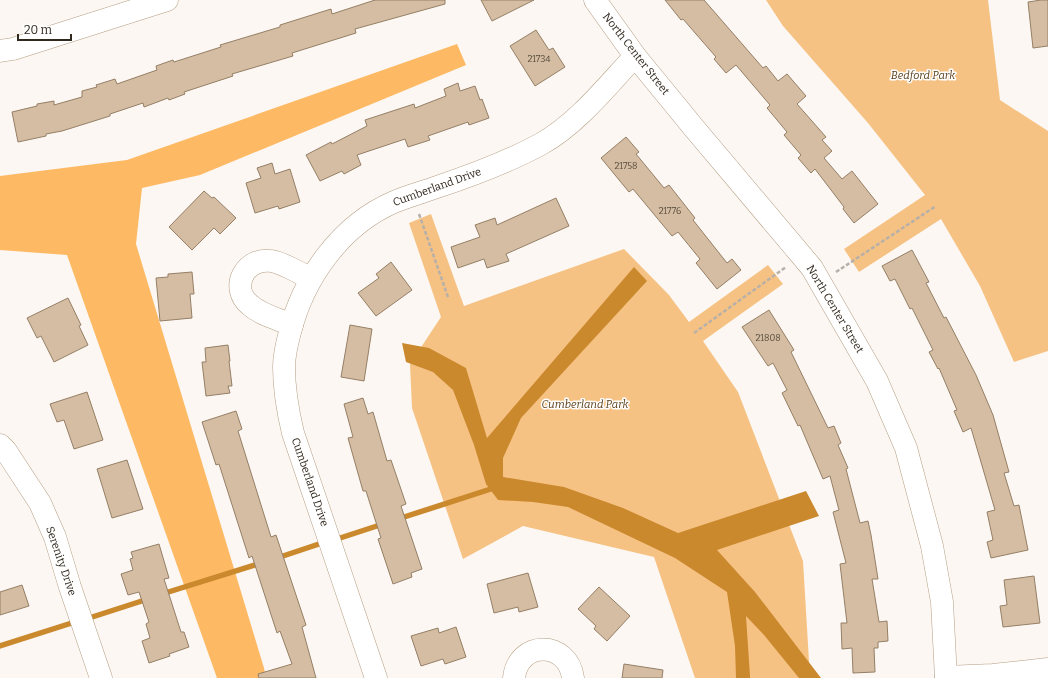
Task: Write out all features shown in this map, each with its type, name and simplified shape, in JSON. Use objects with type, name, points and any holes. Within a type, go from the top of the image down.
[{"type":"street","points":[[0,51],[13,49],[167,0]]},
{"type":"street","name":"North Center Street","points":[[594,0],[635,56],[812,268],[877,381],[906,448],[932,546],[942,602],[946,677]]},
{"type":"street","name":"Cumberland Drive","points":[[376,678],[293,433],[288,410],[284,366],[286,346],[301,297],[310,279],[336,244],[356,226],[374,213],[394,202],[467,177],[511,159],[542,143],[568,125],[635,56]]},
{"type":"street","points":[[292,325],[263,314],[250,306],[243,298],[240,286],[242,275],[248,267],[259,261],[272,261],[310,279]]},
{"type":"street","name":"Serenity Drive","points":[[2,444],[40,503],[55,537],[70,587],[101,678]]},
{"type":"street","points":[[514,678],[516,668],[520,660],[527,654],[536,650],[545,649],[554,651],[568,662],[573,678]]},
{"type":"street","points":[[946,677],[993,675],[1048,669]]},
{"type":"path","points":[[412,196],[448,296]]},
{"type":"green space","name":"Bedford Park","points":[[766,0],[988,0],[1000,100],[1048,131],[1048,351],[1014,362],[980,286],[941,219],[859,272],[844,249],[925,195],[868,123],[783,26]]},
{"type":"green space","name":"Cumberland Park","points":[[431,214],[464,306],[624,249],[669,295],[689,322],[768,265],[783,284],[703,341],[738,392],[803,561],[810,678],[695,678],[654,557],[523,526],[463,559],[412,408],[410,364],[441,317],[409,223]]},
{"type":"shaded area","points":[[457,44],[466,65],[200,175],[142,188],[136,244],[266,678],[217,678],[67,255],[0,250],[0,176],[127,160]]},
{"type":"shaded area","points":[[634,267],[647,281],[521,418],[503,458],[503,477],[564,487],[623,508],[678,533],[806,491],[819,516],[717,550],[755,592],[821,678],[799,678],[764,635],[746,616],[750,678],[736,678],[735,646],[727,592],[675,558],[568,507],[533,502],[498,500],[486,484],[474,445],[453,390],[433,372],[406,362],[402,343],[429,348],[466,368],[487,438]]},
{"type":"building","points":[[375,0],[445,0],[445,4],[355,29],[356,33],[292,53],[293,56],[232,74],[233,76],[184,92],[185,94],[169,100],[168,98],[144,107],[143,103],[110,114],[110,116],[62,131],[46,134],[46,136],[18,142],[12,112],[37,106],[37,104],[54,101],[54,105],[82,97],[82,91],[97,87],[96,85],[115,79],[117,84],[157,70],[156,66],[173,60],[174,62],[221,47],[220,45],[280,27],[280,25],[331,9],[332,14]]},
{"type":"building","points":[[481,0],[534,0],[492,21]]},
{"type":"building","points":[[665,0],[704,0],[763,68],[766,66],[778,81],[787,74],[806,96],[797,104],[826,137],[822,140],[832,151],[824,158],[842,179],[852,171],[878,204],[854,223],[843,209],[844,207],[815,169],[811,173],[798,158],[801,155],[784,135],[787,132],[767,108],[770,105],[736,65],[726,73],[714,59],[716,57],[683,19],[681,20]]},
{"type":"building","points":[[1048,0],[1048,46],[1033,48],[1028,2]]},
{"type":"building","points":[[536,30],[549,50],[553,48],[565,67],[535,86],[510,46]]},
{"type":"building","points":[[458,83],[460,91],[475,86],[480,100],[482,99],[489,118],[469,125],[468,122],[428,136],[430,140],[408,147],[405,139],[357,155],[361,165],[344,174],[342,171],[320,181],[306,155],[331,142],[332,144],[367,126],[365,120],[414,104],[415,108],[446,96],[444,89]]},
{"type":"building","points":[[626,137],[639,152],[636,154],[664,188],[669,185],[695,218],[693,220],[727,263],[732,259],[741,270],[717,289],[696,263],[700,259],[678,232],[672,236],[633,189],[629,192],[601,158]]},
{"type":"building","points":[[272,163],[275,174],[290,169],[300,202],[279,209],[278,206],[255,213],[246,183],[261,178],[257,168]]},
{"type":"building","points":[[204,191],[212,198],[214,197],[236,218],[220,234],[214,228],[192,250],[169,227]]},
{"type":"building","points":[[556,198],[569,226],[506,254],[509,261],[487,268],[484,259],[458,268],[451,247],[480,237],[475,225],[495,218],[497,225]]},
{"type":"building","points":[[912,250],[929,282],[926,283],[944,318],[946,317],[976,375],[993,415],[1009,472],[1004,473],[1014,506],[1019,505],[1028,550],[991,558],[987,542],[993,540],[987,512],[995,510],[971,428],[963,432],[954,411],[957,410],[939,368],[938,369],[929,352],[933,350],[912,308],[910,309],[895,279],[890,281],[882,266]]},
{"type":"building","points":[[391,262],[412,290],[376,316],[358,293],[379,278],[376,274]]},
{"type":"building","points":[[192,272],[194,294],[190,294],[192,318],[160,321],[156,278],[168,277],[168,274]]},
{"type":"building","points":[[68,298],[81,325],[79,326],[88,345],[54,362],[41,336],[37,338],[27,318]]},
{"type":"building","points":[[769,310],[794,350],[791,352],[828,428],[834,426],[841,443],[838,445],[848,468],[846,469],[860,523],[868,521],[878,579],[872,579],[879,622],[887,621],[888,641],[878,642],[878,648],[874,648],[875,672],[853,673],[852,648],[842,649],[841,623],[847,623],[840,564],[846,563],[833,512],[839,510],[830,476],[823,479],[800,425],[798,426],[782,393],[787,390],[773,363],[768,366],[742,327]]},
{"type":"building","points":[[350,325],[372,329],[364,381],[341,377]]},
{"type":"building","points":[[228,345],[232,386],[228,386],[230,393],[206,396],[202,362],[206,362],[205,348]]},
{"type":"building","points":[[87,392],[103,440],[74,449],[64,420],[57,422],[50,404]]},
{"type":"building","points":[[363,398],[368,414],[373,412],[387,461],[391,460],[406,504],[401,506],[422,569],[411,573],[412,577],[393,584],[378,539],[381,538],[366,491],[363,491],[348,438],[353,437],[344,404]]},
{"type":"building","points":[[236,411],[242,429],[238,431],[271,537],[276,535],[306,625],[302,627],[316,678],[259,678],[258,674],[292,664],[280,631],[277,633],[252,556],[249,558],[219,464],[216,465],[202,422]]},
{"type":"building","points":[[127,460],[143,509],[112,518],[97,469]]},
{"type":"building","points":[[159,544],[169,578],[164,579],[181,632],[184,632],[189,647],[169,654],[170,656],[149,663],[142,641],[150,638],[146,624],[149,622],[139,592],[128,595],[121,574],[133,570],[130,559],[133,558],[131,552]]},
{"type":"building","points":[[528,573],[538,607],[519,612],[518,607],[494,613],[487,584]]},
{"type":"building","points":[[1034,576],[1040,623],[1003,627],[1000,606],[1007,605],[1004,580]]},
{"type":"building","points":[[22,585],[29,606],[0,615],[0,592]]},
{"type":"building","points":[[599,587],[630,616],[607,641],[594,629],[596,626],[578,609]]},
{"type":"building","points":[[456,627],[466,657],[445,664],[443,659],[421,666],[411,636],[438,628],[439,633]]},
{"type":"building","points":[[624,664],[663,670],[662,678],[622,678]]},
{"type":"waterway","points":[[398,519],[497,487]]},
{"type":"waterway","points":[[334,540],[383,524]]},
{"type":"waterway","points":[[277,558],[325,542]]},
{"type":"waterway","points":[[162,594],[261,563]]},
{"type":"waterway","points":[[86,619],[148,599]]},
{"type":"waterway","points":[[0,646],[78,621]]}]
